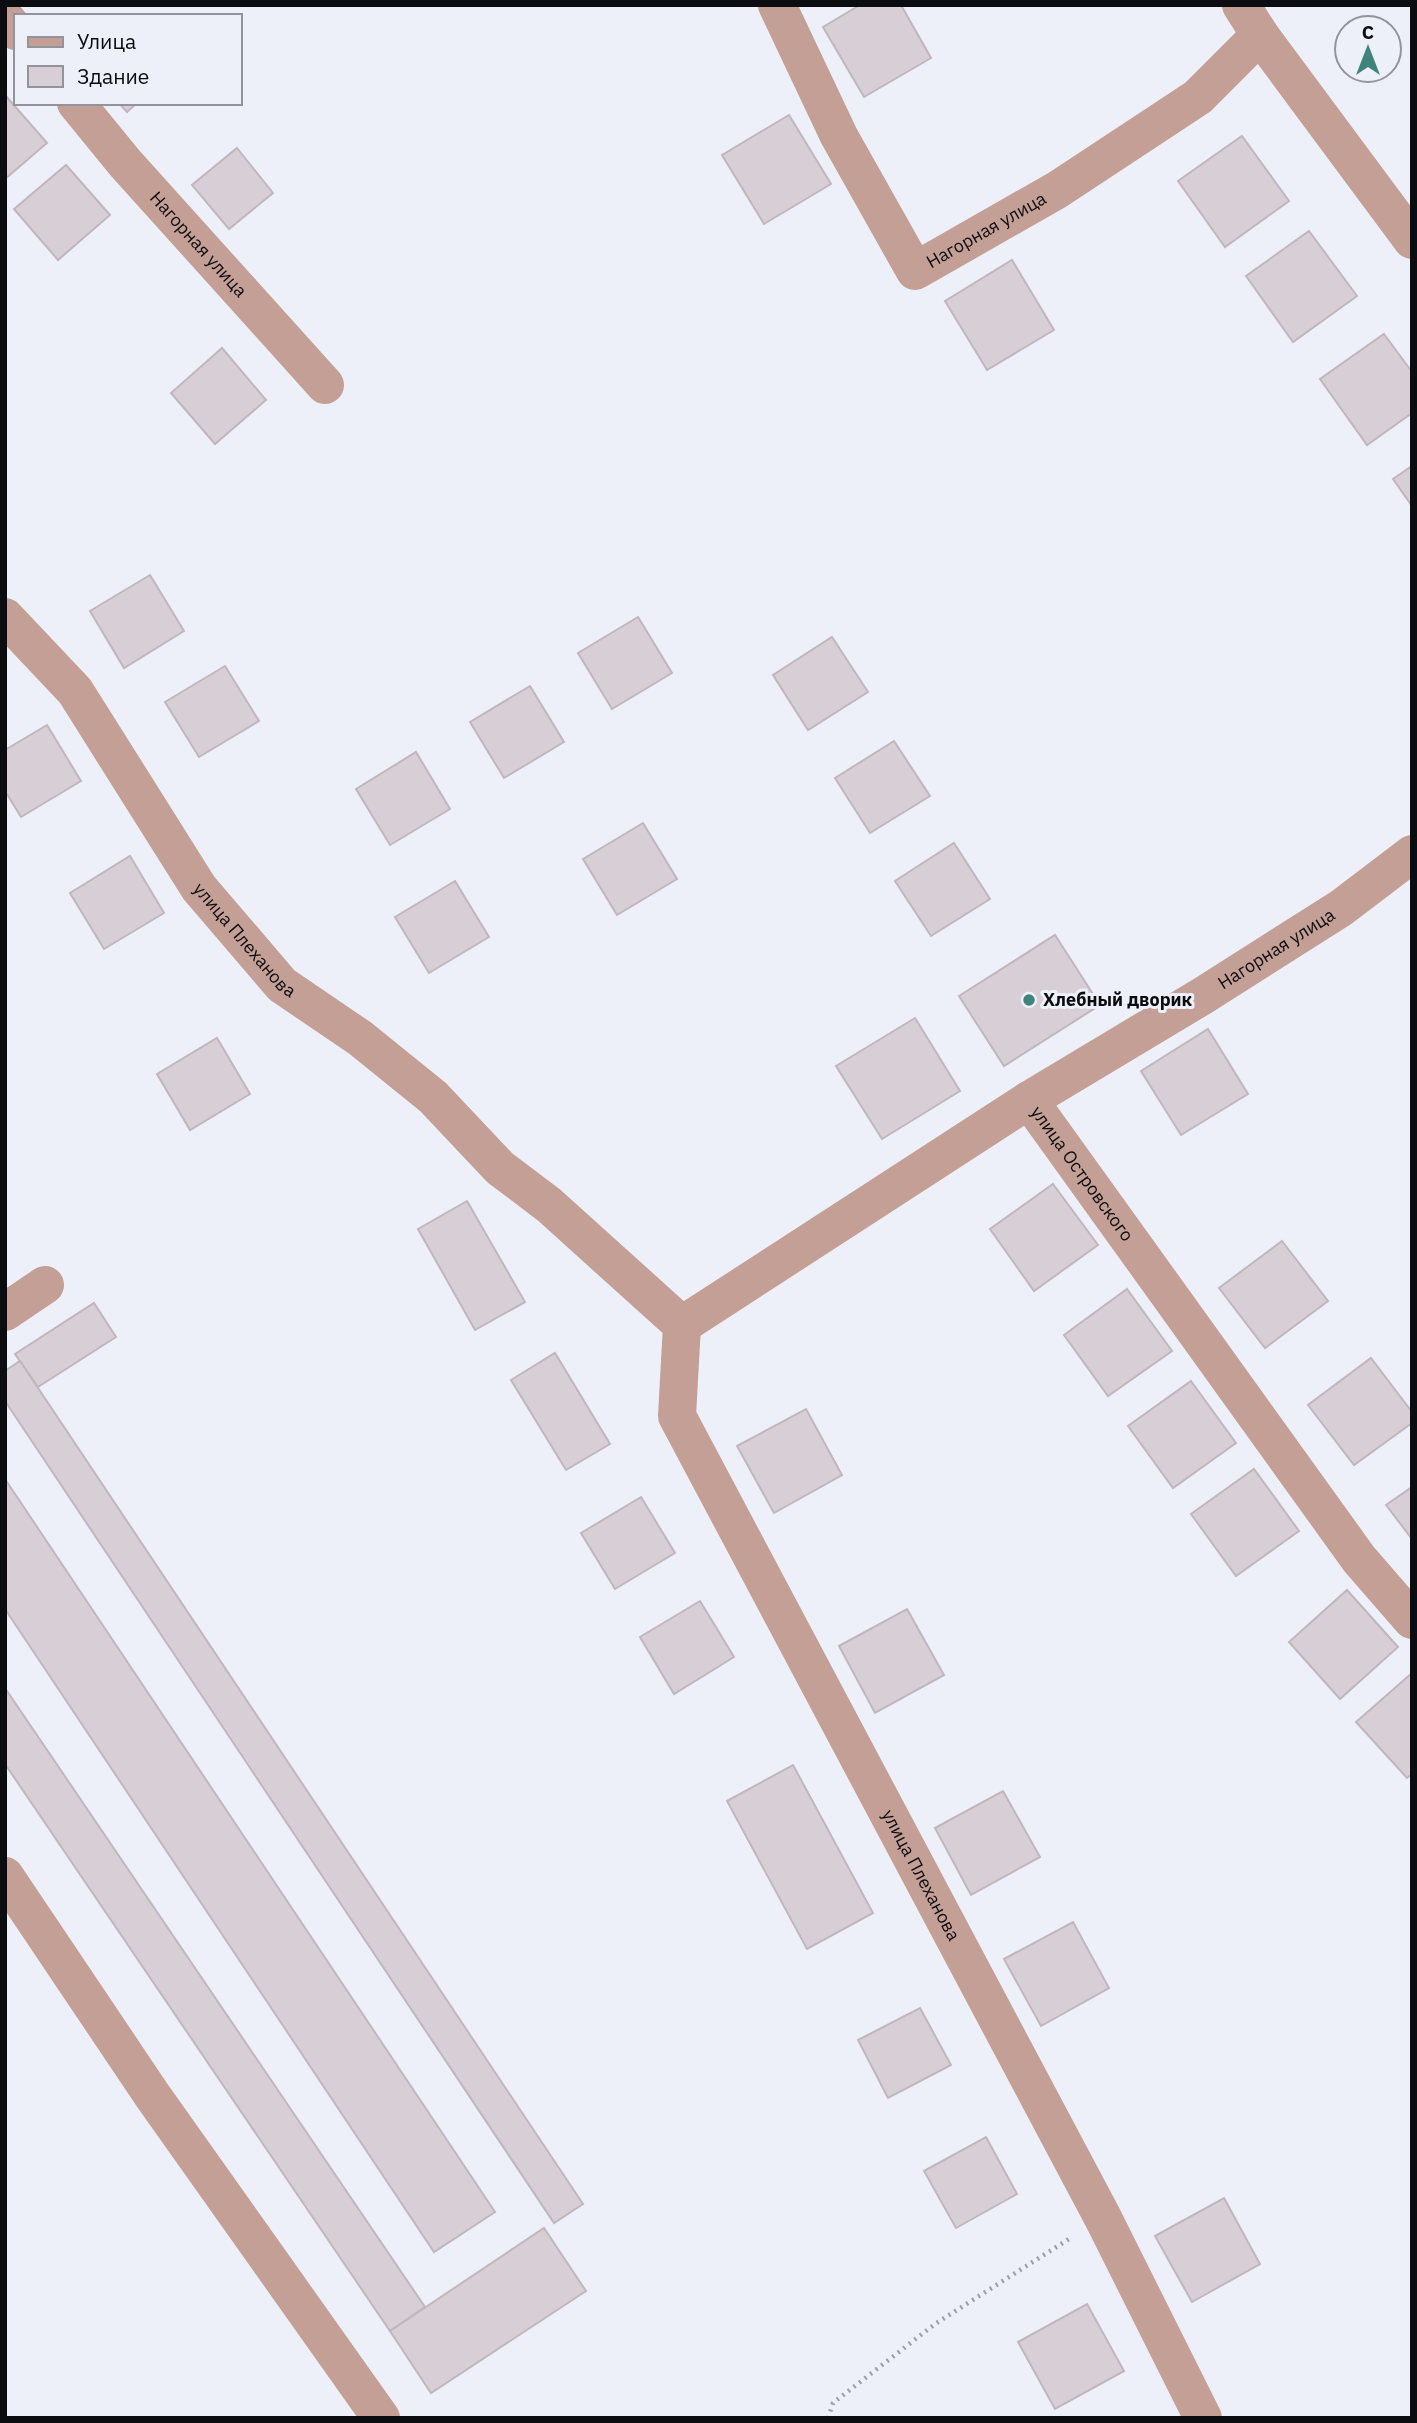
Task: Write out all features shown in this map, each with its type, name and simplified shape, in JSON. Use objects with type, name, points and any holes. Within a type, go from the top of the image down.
[{"type":"street","name":"Нагорная улица","points":[[777,5],[839,136],[915,271],[1057,190],[1198,97],[1251,20],[1412,240]]},
{"type":"street","name":"Нагорная улица","points":[[78,105],[125,163],[325,385]]},
{"type":"street","name":"улица Плеханова","points":[[5,617],[75,691],[199,888],[282,985],[360,1038],[433,1097],[500,1168],[550,1205],[682,1325],[677,1416],[1103,2218],[1203,2418]]},
{"type":"street","name":"Нагорная улица","points":[[1029,1100],[1204,995],[1341,908],[1412,854]]},
{"type":"street","name":"улица Островского","points":[[682,1325],[1029,1100],[1360,1559],[1412,1620]]},
{"type":"street","points":[[5,1312],[45,1285]]},
{"type":"street","points":[[5,1876],[152,2095],[381,2418]]},
{"type":"path","points":[[828,2418],[833,2403],[935,2323],[1103,2218]]},
{"type":"building","points":[[860,5],[901,5],[931,58],[864,97],[823,27]]},
{"type":"building","points":[[5,95],[47,143],[5,179]]},
{"type":"building","points":[[121,105],[135,105],[127,112]]},
{"type":"building","points":[[789,115],[831,184],[764,224],[722,155]]},
{"type":"building","points":[[1242,136],[1289,201],[1225,247],[1178,181]]},
{"type":"building","points":[[237,148],[273,193],[229,229],[192,185]]},
{"type":"building","points":[[66,165],[110,215],[58,260],[14,209]]},
{"type":"building","points":[[1309,231],[1357,296],[1293,342],[1246,276]]},
{"type":"building","points":[[1012,260],[1054,330],[987,370],[945,301]]},
{"type":"building","points":[[1384,334],[1412,372],[1412,413],[1367,445],[1320,379]]},
{"type":"building","points":[[222,348],[266,400],[215,444],[171,393]]},
{"type":"building","points":[[1412,466],[1412,506],[1393,479]]},
{"type":"building","points":[[150,575],[184,631],[124,668],[90,611]]},
{"type":"building","points":[[638,617],[672,673],[612,709],[578,653]]},
{"type":"building","points":[[832,637],[868,692],[808,730],[773,675]]},
{"type":"building","points":[[225,666],[259,721],[199,757],[165,702]]},
{"type":"building","points":[[530,686],[564,742],[504,778],[470,722]]},
{"type":"building","points":[[47,725],[81,781],[21,817],[5,791],[5,750]]},
{"type":"building","points":[[894,741],[930,796],[870,833],[835,778]]},
{"type":"building","points":[[416,752],[450,809],[390,845],[356,789]]},
{"type":"building","points":[[643,823],[677,879],[617,915],[583,859]]},
{"type":"building","points":[[954,843],[990,899],[931,936],[895,881]]},
{"type":"building","points":[[130,856],[164,913],[104,949],[70,893]]},
{"type":"building","points":[[455,881],[489,937],[429,973],[395,917]]},
{"type":"building","name":"Хлебный дворик","points":[[1055,935],[1100,1005],[1004,1066],[959,996]]},
{"type":"building","points":[[915,1018],[960,1091],[882,1139],[836,1066]]},
{"type":"building","points":[[1208,1029],[1248,1094],[1181,1135],[1141,1071]]},
{"type":"building","points":[[217,1038],[250,1094],[190,1130],[157,1074]]},
{"type":"building","points":[[1053,1184],[1098,1245],[1034,1291],[990,1229]]},
{"type":"building","points":[[467,1201],[525,1302],[475,1330],[418,1229]]},
{"type":"building","points":[[1282,1241],[1328,1301],[1265,1348],[1219,1288]]},
{"type":"building","points":[[1127,1289],[1172,1351],[1108,1396],[1064,1335]]},
{"type":"building","points":[[94,1303],[116,1337],[38,1387],[15,1354]]},
{"type":"building","points":[[555,1353],[610,1444],[566,1470],[511,1380]]},
{"type":"building","points":[[1371,1358],[1412,1412],[1412,1423],[1354,1465],[1308,1405]]},
{"type":"building","points":[[20,1361],[583,2204],[554,2223],[5,1401],[5,1371]]},
{"type":"building","points":[[1191,1381],[1236,1443],[1173,1488],[1128,1426]]},
{"type":"building","points":[[806,1409],[842,1475],[774,1513],[737,1446]]},
{"type":"building","points":[[1254,1469],[1299,1531],[1236,1576],[1191,1514]]},
{"type":"building","points":[[5,1479],[495,2212],[434,2252],[5,1609]]},
{"type":"building","points":[[1412,1487],[1412,1539],[1386,1505]]},
{"type":"building","points":[[641,1497],[675,1553],[615,1589],[581,1533]]},
{"type":"building","points":[[1347,1590],[1398,1647],[1340,1699],[1289,1642]]},
{"type":"building","points":[[700,1601],[734,1657],[674,1694],[640,1637]]},
{"type":"building","points":[[907,1609],[944,1675],[875,1713],[839,1646]]},
{"type":"building","points":[[1412,1673],[1412,1774],[1407,1778],[1356,1722]]},
{"type":"building","points":[[5,1688],[425,2307],[390,2331],[5,1764]]},
{"type":"building","points":[[793,1765],[873,1913],[807,1949],[727,1801]]},
{"type":"building","points":[[1003,1791],[1040,1857],[971,1895],[935,1828]]},
{"type":"building","points":[[1073,1922],[1109,1988],[1041,2026],[1004,1959]]},
{"type":"building","points":[[920,2008],[951,2065],[888,2098],[858,2040]]},
{"type":"building","points":[[986,2137],[1017,2194],[956,2228],[924,2171]]},
{"type":"building","points":[[1224,2198],[1260,2264],[1192,2302],[1155,2236]]},
{"type":"building","points":[[544,2228],[586,2291],[431,2393],[390,2331]]},
{"type":"building","points":[[1087,2304],[1124,2371],[1055,2409],[1018,2342]]},
{"type":"place","name":"Хлебный дворик","points":[[1029,1000]]}]
